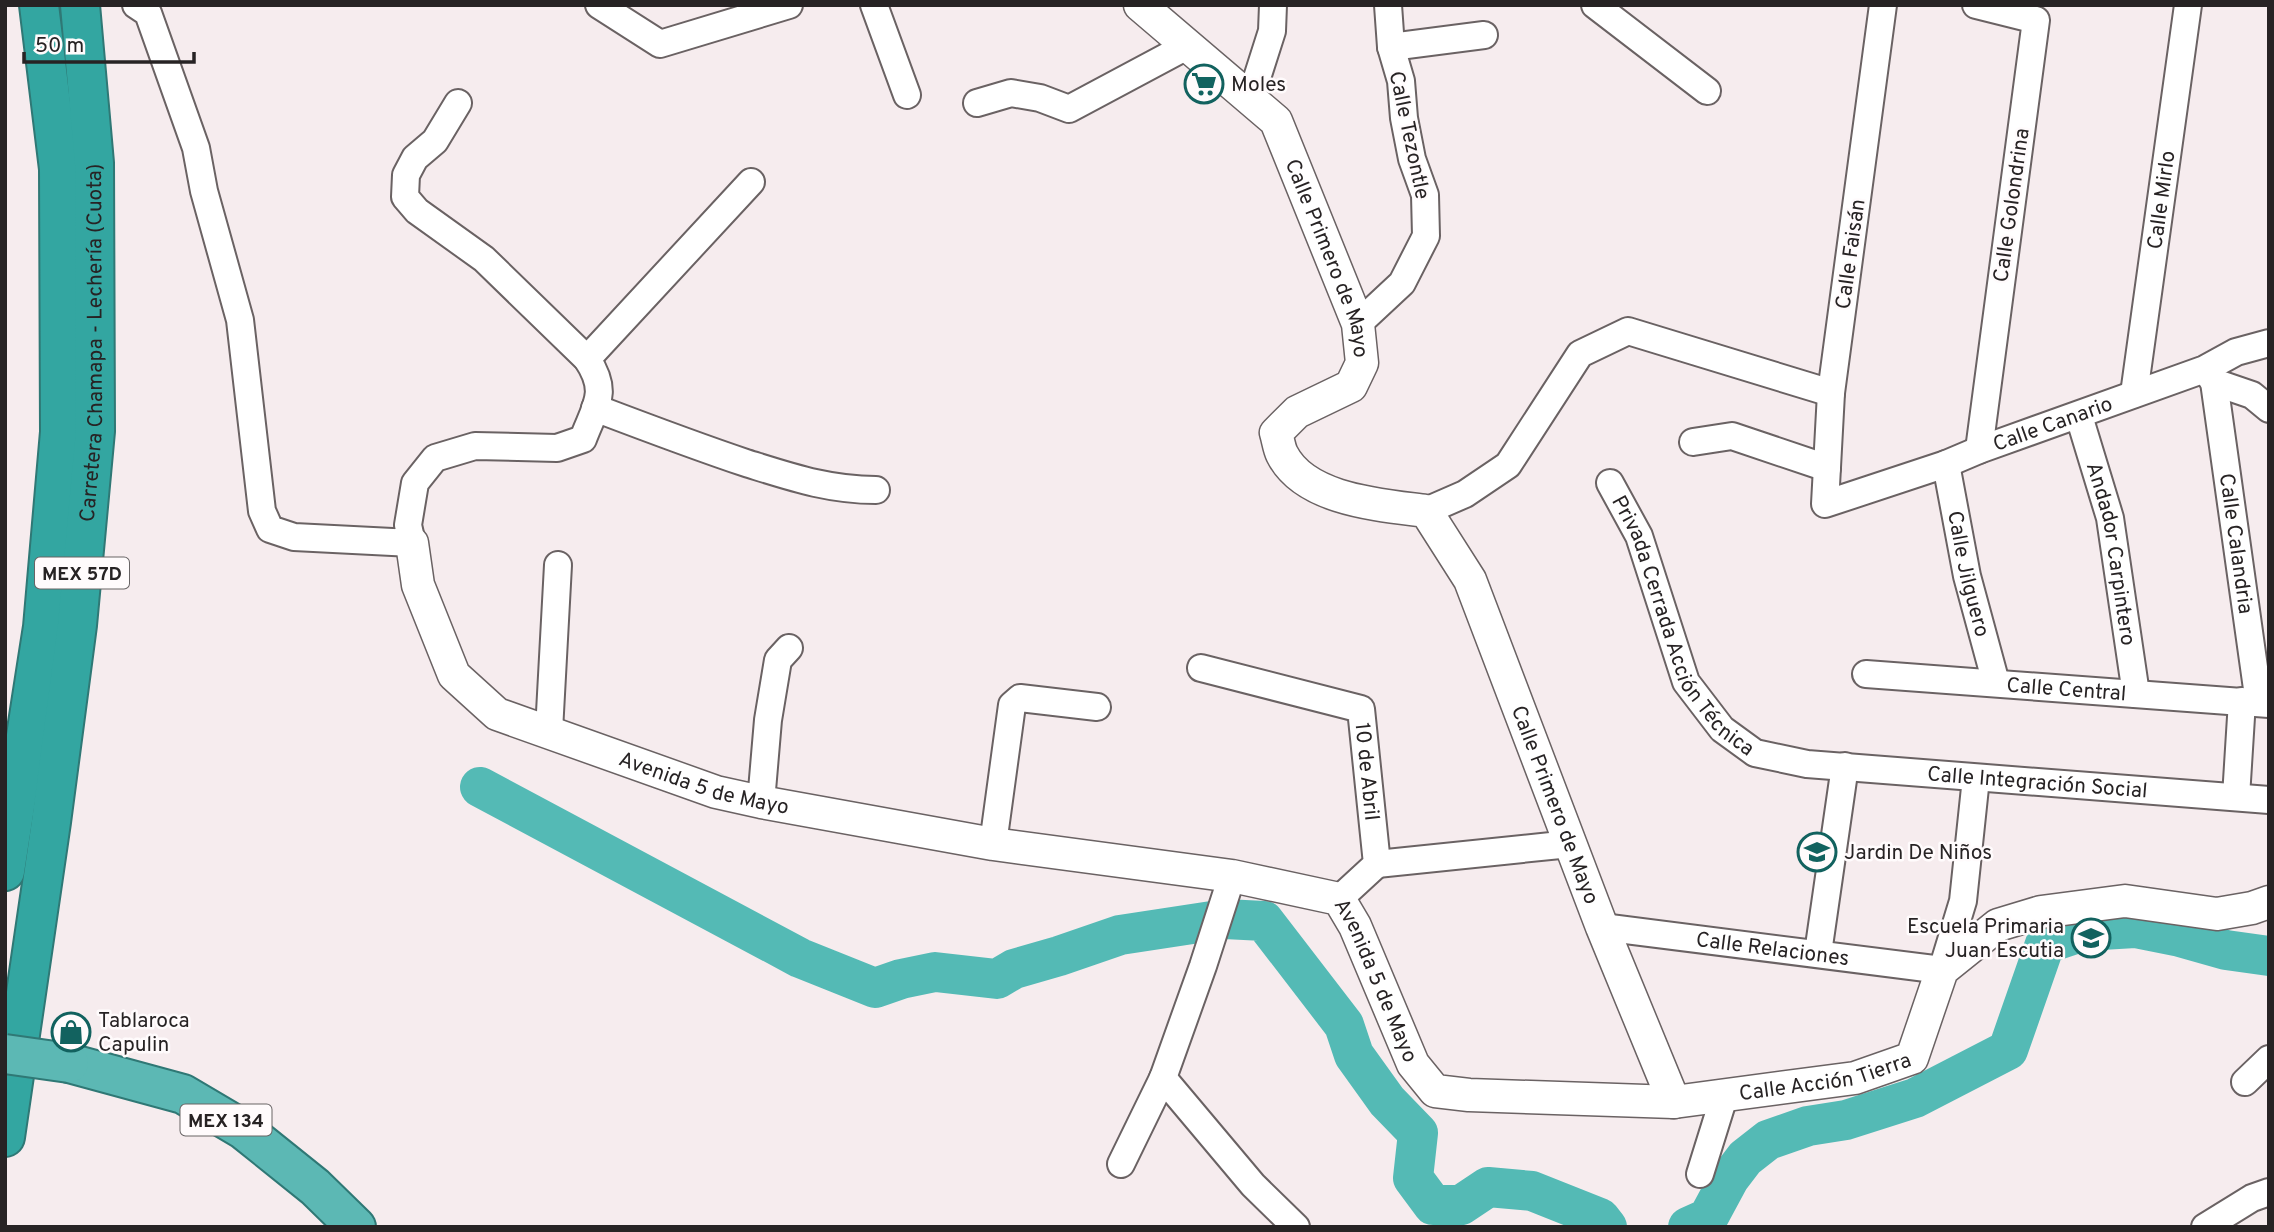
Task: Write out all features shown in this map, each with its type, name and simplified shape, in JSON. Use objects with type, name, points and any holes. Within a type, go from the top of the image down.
[{"type":"highway","name":"Carretera Chamapa - Lechería (Cuota)","points":[[5,871],[43,626],[60,432],[59,169],[39,5]]},
{"type":"highway","name":"Carretera Chamapa - Lechería (Cuota)","points":[[5,1136],[50,836],[74,651],[95,431],[94,163],[80,5]]},
{"type":"highway","name":"MEX 134","points":[[5,1054],[69,1063],[183,1094],[244,1130],[315,1187],[356,1227]]},
{"type":"street","points":[[136,5],[148,12],[196,148],[204,191],[240,320],[262,511],[270,530],[294,537],[412,543]]},
{"type":"street","points":[[599,5],[660,44],[789,5]]},
{"type":"street","points":[[874,5],[907,96]]},
{"type":"street","name":"Calle Primero de Mayo","points":[[1140,5],[1276,121],[1358,324],[1362,363],[1351,386],[1329,399],[1297,412],[1276,433],[1281,453],[1293,470],[1316,488],[1367,503],[1426,511],[1470,580],[1602,928],[1674,1102]]},
{"type":"street","points":[[1250,100],[1272,31],[1273,5]]},
{"type":"street","name":"Calle Tezontle","points":[[1358,324],[1402,283],[1426,236],[1425,195],[1412,159],[1404,118],[1401,80],[1391,47],[1388,5]]},
{"type":"street","points":[[1595,5],[1707,90]]},
{"type":"street","name":"Calle Faisán","points":[[1825,503],[1831,393],[1883,5]]},
{"type":"street","name":"Calle Golondrina","points":[[1976,5],[2036,20],[1979,450]]},
{"type":"street","name":"Calle Mirlo","points":[[2134,394],[2188,5]]},
{"type":"street","points":[[1391,47],[1484,35]]},
{"type":"street","points":[[977,103],[1011,93],[1040,98],[1069,109],[1187,46]]},
{"type":"street","name":"Avenida 5 de Mayo","points":[[458,103],[435,141],[415,158],[406,175],[405,197],[417,211],[484,259],[587,359],[597,375],[600,392],[583,439],[556,448],[475,446],[435,458],[415,483],[408,526],[418,584],[454,675],[497,714],[716,792],[761,802],[993,844],[1231,877],[1339,899],[1355,926],[1413,1064],[1434,1091],[1469,1095],[1674,1102]]},
{"type":"street","points":[[587,359],[751,182]]},
{"type":"street","points":[[1426,511],[1465,494],[1508,465],[1580,354],[1628,331],[1831,393]]},
{"type":"street","name":"Calle Canario","points":[[1825,503],[1946,464],[2134,394],[2209,376],[2236,352],[2269,342]]},
{"type":"street","points":[[2209,376],[2252,395],[2269,409]]},
{"type":"street","name":"Calle Calandria","points":[[2209,376],[2257,702],[2236,797]]},
{"type":"street","points":[[595,408],[696,446],[809,483],[845,490],[876,490]]},
{"type":"street","name":"Andador Carpintero","points":[[2079,416],[2110,518],[2136,694]]},
{"type":"street","points":[[1693,442],[1732,436],[1827,468]]},
{"type":"street","name":"Calle Jilguero","points":[[1946,464],[1967,576],[1996,683]]},
{"type":"street","name":"Privada Cerrada Acción Técnica","points":[[1610,483],[1639,536],[1686,682],[1722,729],[1755,753],[1807,764]]},
{"type":"street","points":[[549,732],[558,565]]},
{"type":"street","points":[[761,802],[768,720],[778,660],[789,648]]},
{"type":"street","name":"10 de Abril","points":[[1201,668],[1361,709],[1377,864]]},
{"type":"street","name":"Calle Central","points":[[1866,674],[2257,702]]},
{"type":"street","points":[[993,844],[1012,705],[1020,698],[1097,707]]},
{"type":"street","name":"Calle Integración Social","points":[[1807,764],[2269,800]]},
{"type":"street","points":[[1818,953],[1845,766]]},
{"type":"street","points":[[1942,970],[1963,901],[1976,778]]},
{"type":"street","points":[[1339,899],[1377,864],[1570,844]]},
{"type":"street","points":[[1121,1164],[1163,1078],[1231,877]]},
{"type":"street","points":[[1942,970],[1998,925],[2041,912],[2125,901],[2217,914],[2269,902]]},
{"type":"street","name":"Calle Relaciones","points":[[1602,928],[1942,970]]},
{"type":"street","name":"Calle Acción Tierra","points":[[1674,1102],[1855,1078],[1912,1058],[1942,970]]},
{"type":"street","points":[[2245,1082],[2269,1059]]},
{"type":"street","points":[[1163,1078],[1253,1185],[1296,1227]]},
{"type":"street","points":[[1700,1174],[1724,1097]]},
{"type":"street","points":[[2204,1227],[2252,1198],[2269,1192]]},
{"type":"waterway","points":[[480,787],[800,958],[875,988],[935,972],[997,979],[1014,969],[1120,935],[1225,919],[1264,921],[1344,1025],[1354,1055],[1387,1101],[1418,1133],[1413,1178],[1433,1205],[1461,1205],[1488,1187],[1532,1191],[1600,1218],[1607,1227]]},
{"type":"waterway","points":[[1688,1227],[1708,1218],[1729,1179],[1745,1158],[1768,1140],[1808,1126],[1846,1120],[1915,1098],[2008,1050],[2045,944],[2084,931],[2135,928],[2226,950],[2269,956]]},
{"type":"place","name":"Moles","points":[[1204,84]]},
{"type":"place","name":"Jardin De Niños","points":[[1817,852]]},
{"type":"place","name":"Escuela Primaria Juan Escutia","points":[[2091,938]]},
{"type":"place","name":"Tablaroca Capulin","points":[[71,1032]]}]
